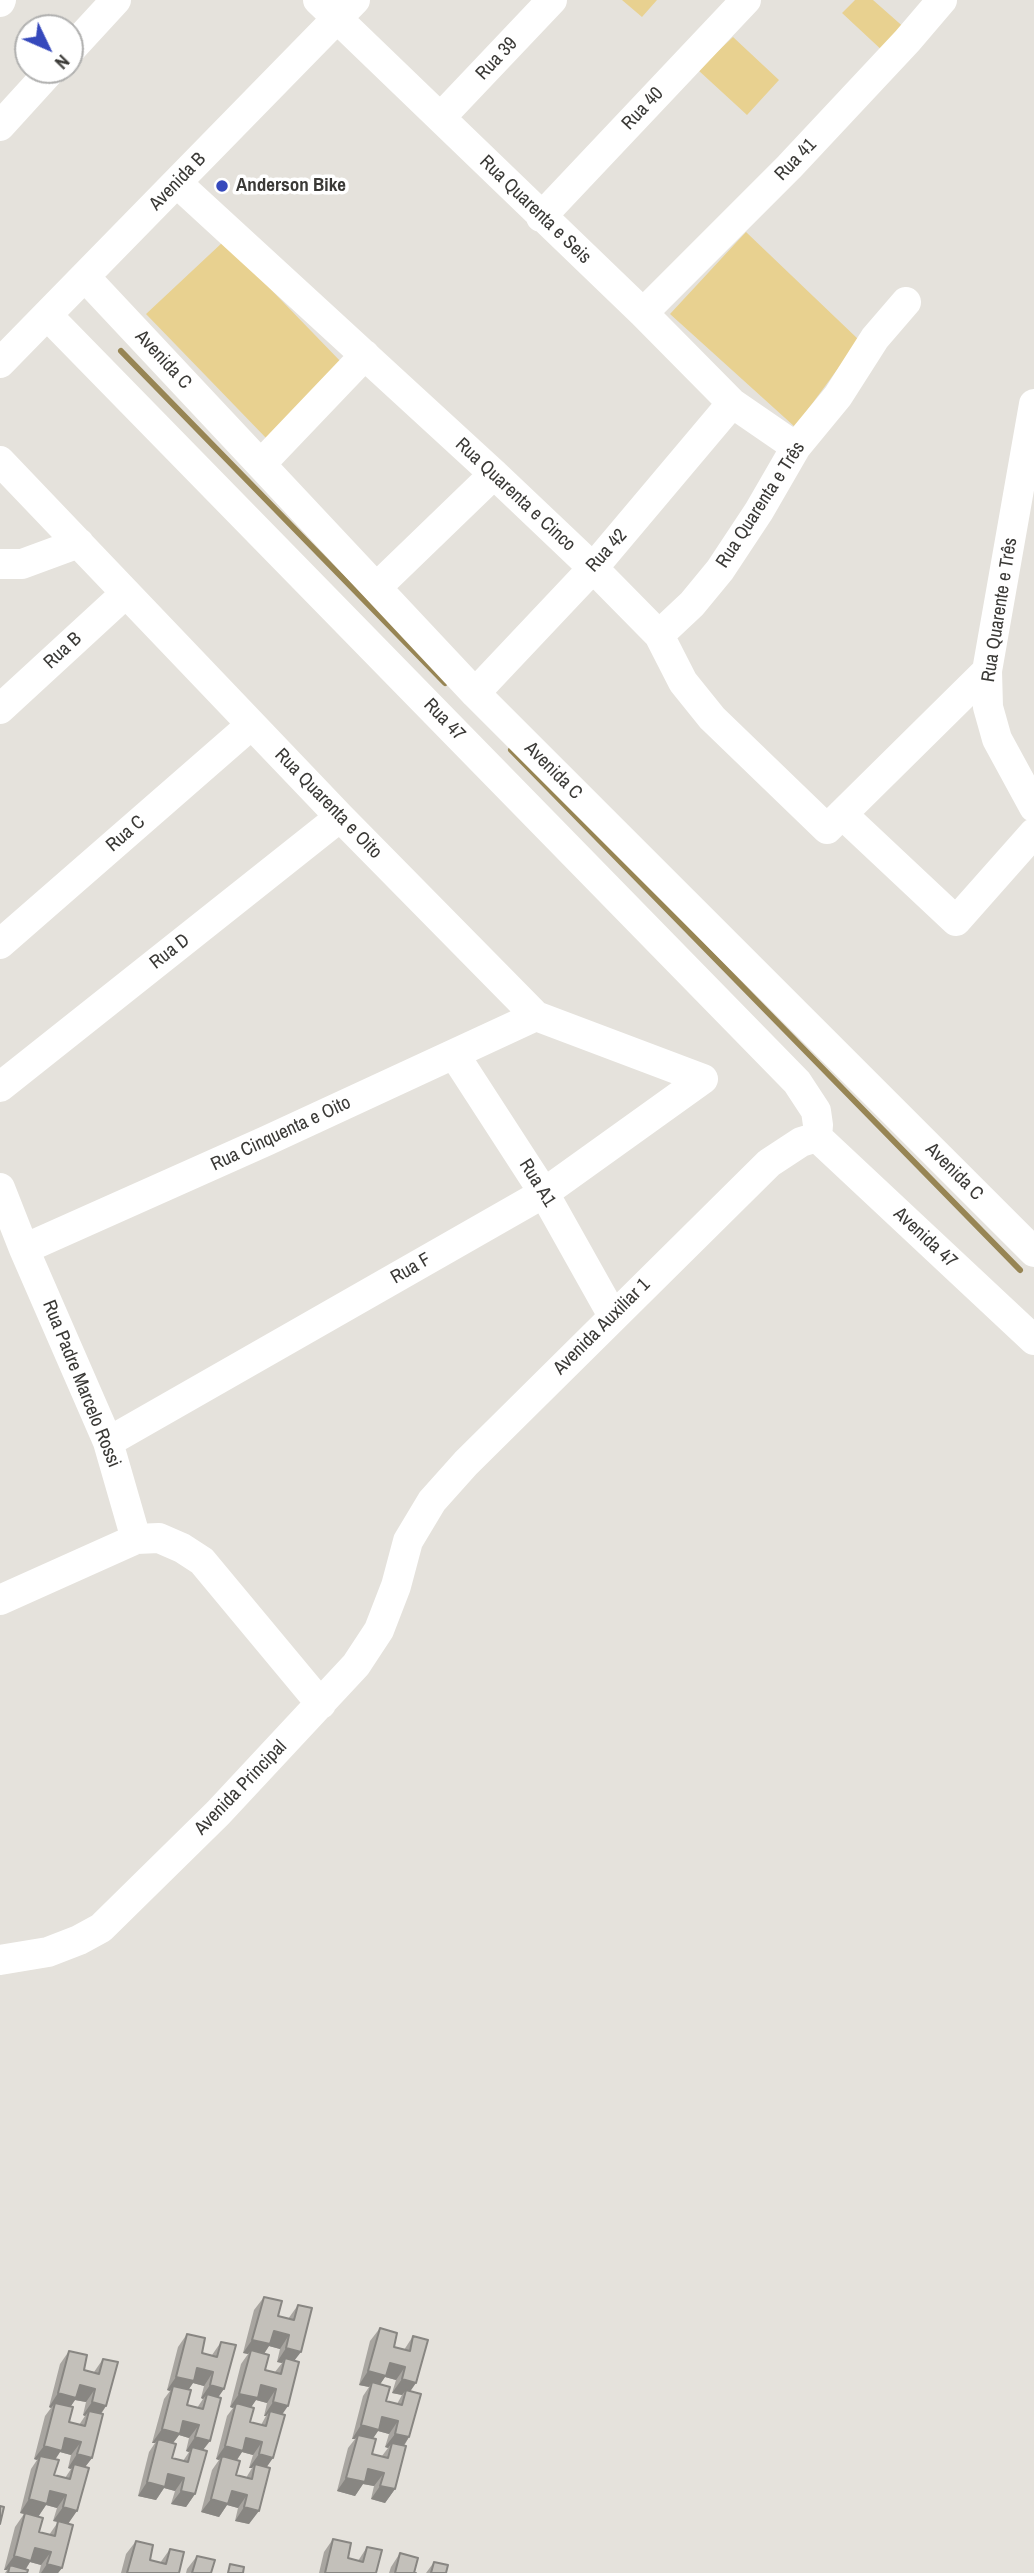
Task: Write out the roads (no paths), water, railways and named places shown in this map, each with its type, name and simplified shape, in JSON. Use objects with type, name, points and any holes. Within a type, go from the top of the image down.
[{"type":"street","points":[[84,35],[116,0]]},
{"type":"street","name":"Rua 39","points":[[441,117],[552,0]]},
{"type":"street","name":"Rua 40","points":[[541,217],[746,0]]},
{"type":"street","name":"Rua 41","points":[[643,313],[789,167],[942,0]]},
{"type":"street","name":"Rua Quarenta e Seis","points":[[337,6],[441,117],[732,403],[796,447]]},
{"type":"street","name":"Avenida B","points":[[0,363],[177,183],[337,6]]},
{"type":"street","points":[[0,126],[38,84]]},
{"type":"street","name":"Rua Quarenta e Cinco","points":[[177,183],[593,568],[659,635],[683,682],[712,718],[956,921],[1034,833]]},
{"type":"street","name":"Avenida C","points":[[85,277],[475,693],[1034,1252]]},
{"type":"street","name":"Rua Quarenta e Três","points":[[659,635],[692,604],[720,570],[759,511],[796,447],[838,396],[875,338],[906,302]]},
{"type":"street","name":"Rua 47","points":[[48,316],[797,1082],[816,1111],[817,1137]]},
{"type":"street","points":[[261,464],[365,355]]},
{"type":"street","name":"Rua 42","points":[[475,693],[593,568],[732,403]]},
{"type":"street","name":"Rua Quarente e Três","points":[[1034,404],[987,671],[988,707],[997,739],[1034,807]]},
{"type":"street","name":"Rua Quarenta e Oito","points":[[0,461],[251,725],[536,1016],[703,1079]]},
{"type":"street","points":[[377,587],[494,474]]},
{"type":"street","points":[[0,564],[22,564],[79,543]]},
{"type":"street","name":"Rua B","points":[[0,709],[126,593]]},
{"type":"street","points":[[834,822],[987,671]]},
{"type":"street","name":"Rua C","points":[[0,944],[251,725]]},
{"type":"street","name":"Rua D","points":[[0,1087],[340,817]]},
{"type":"street","name":"Rua Cinquenta e Oito","points":[[24,1249],[131,1203],[536,1016]]},
{"type":"street","name":"Rua A1","points":[[454,1054],[544,1193],[613,1316]]},
{"type":"street","name":"Rua F","points":[[108,1442],[544,1193],[703,1079]]},
{"type":"street","name":"Avenida Auxiliar 1","points":[[408,1541],[432,1501],[613,1316],[769,1163],[801,1142],[817,1137]]},
{"type":"street","name":"Avenida 47","points":[[817,1137],[1034,1340]]},
{"type":"street","name":"Rua Padre Marcelo Rossi","points":[[0,1188],[108,1442],[136,1539]]},
{"type":"street","points":[[0,1600],[136,1539],[159,1538],[202,1561],[321,1704]]},
{"type":"street","name":"Avenida Principal","points":[[0,1960],[48,1952],[79,1940],[105,1925],[218,1813],[356,1665],[379,1630],[397,1586],[408,1541]]},
{"type":"waterway","points":[[121,351],[445,683]]},
{"type":"waterway","points":[[511,750],[1020,1270]]},
{"type":"place","name":"Anderson Bike","points":[[222,186]]}]
